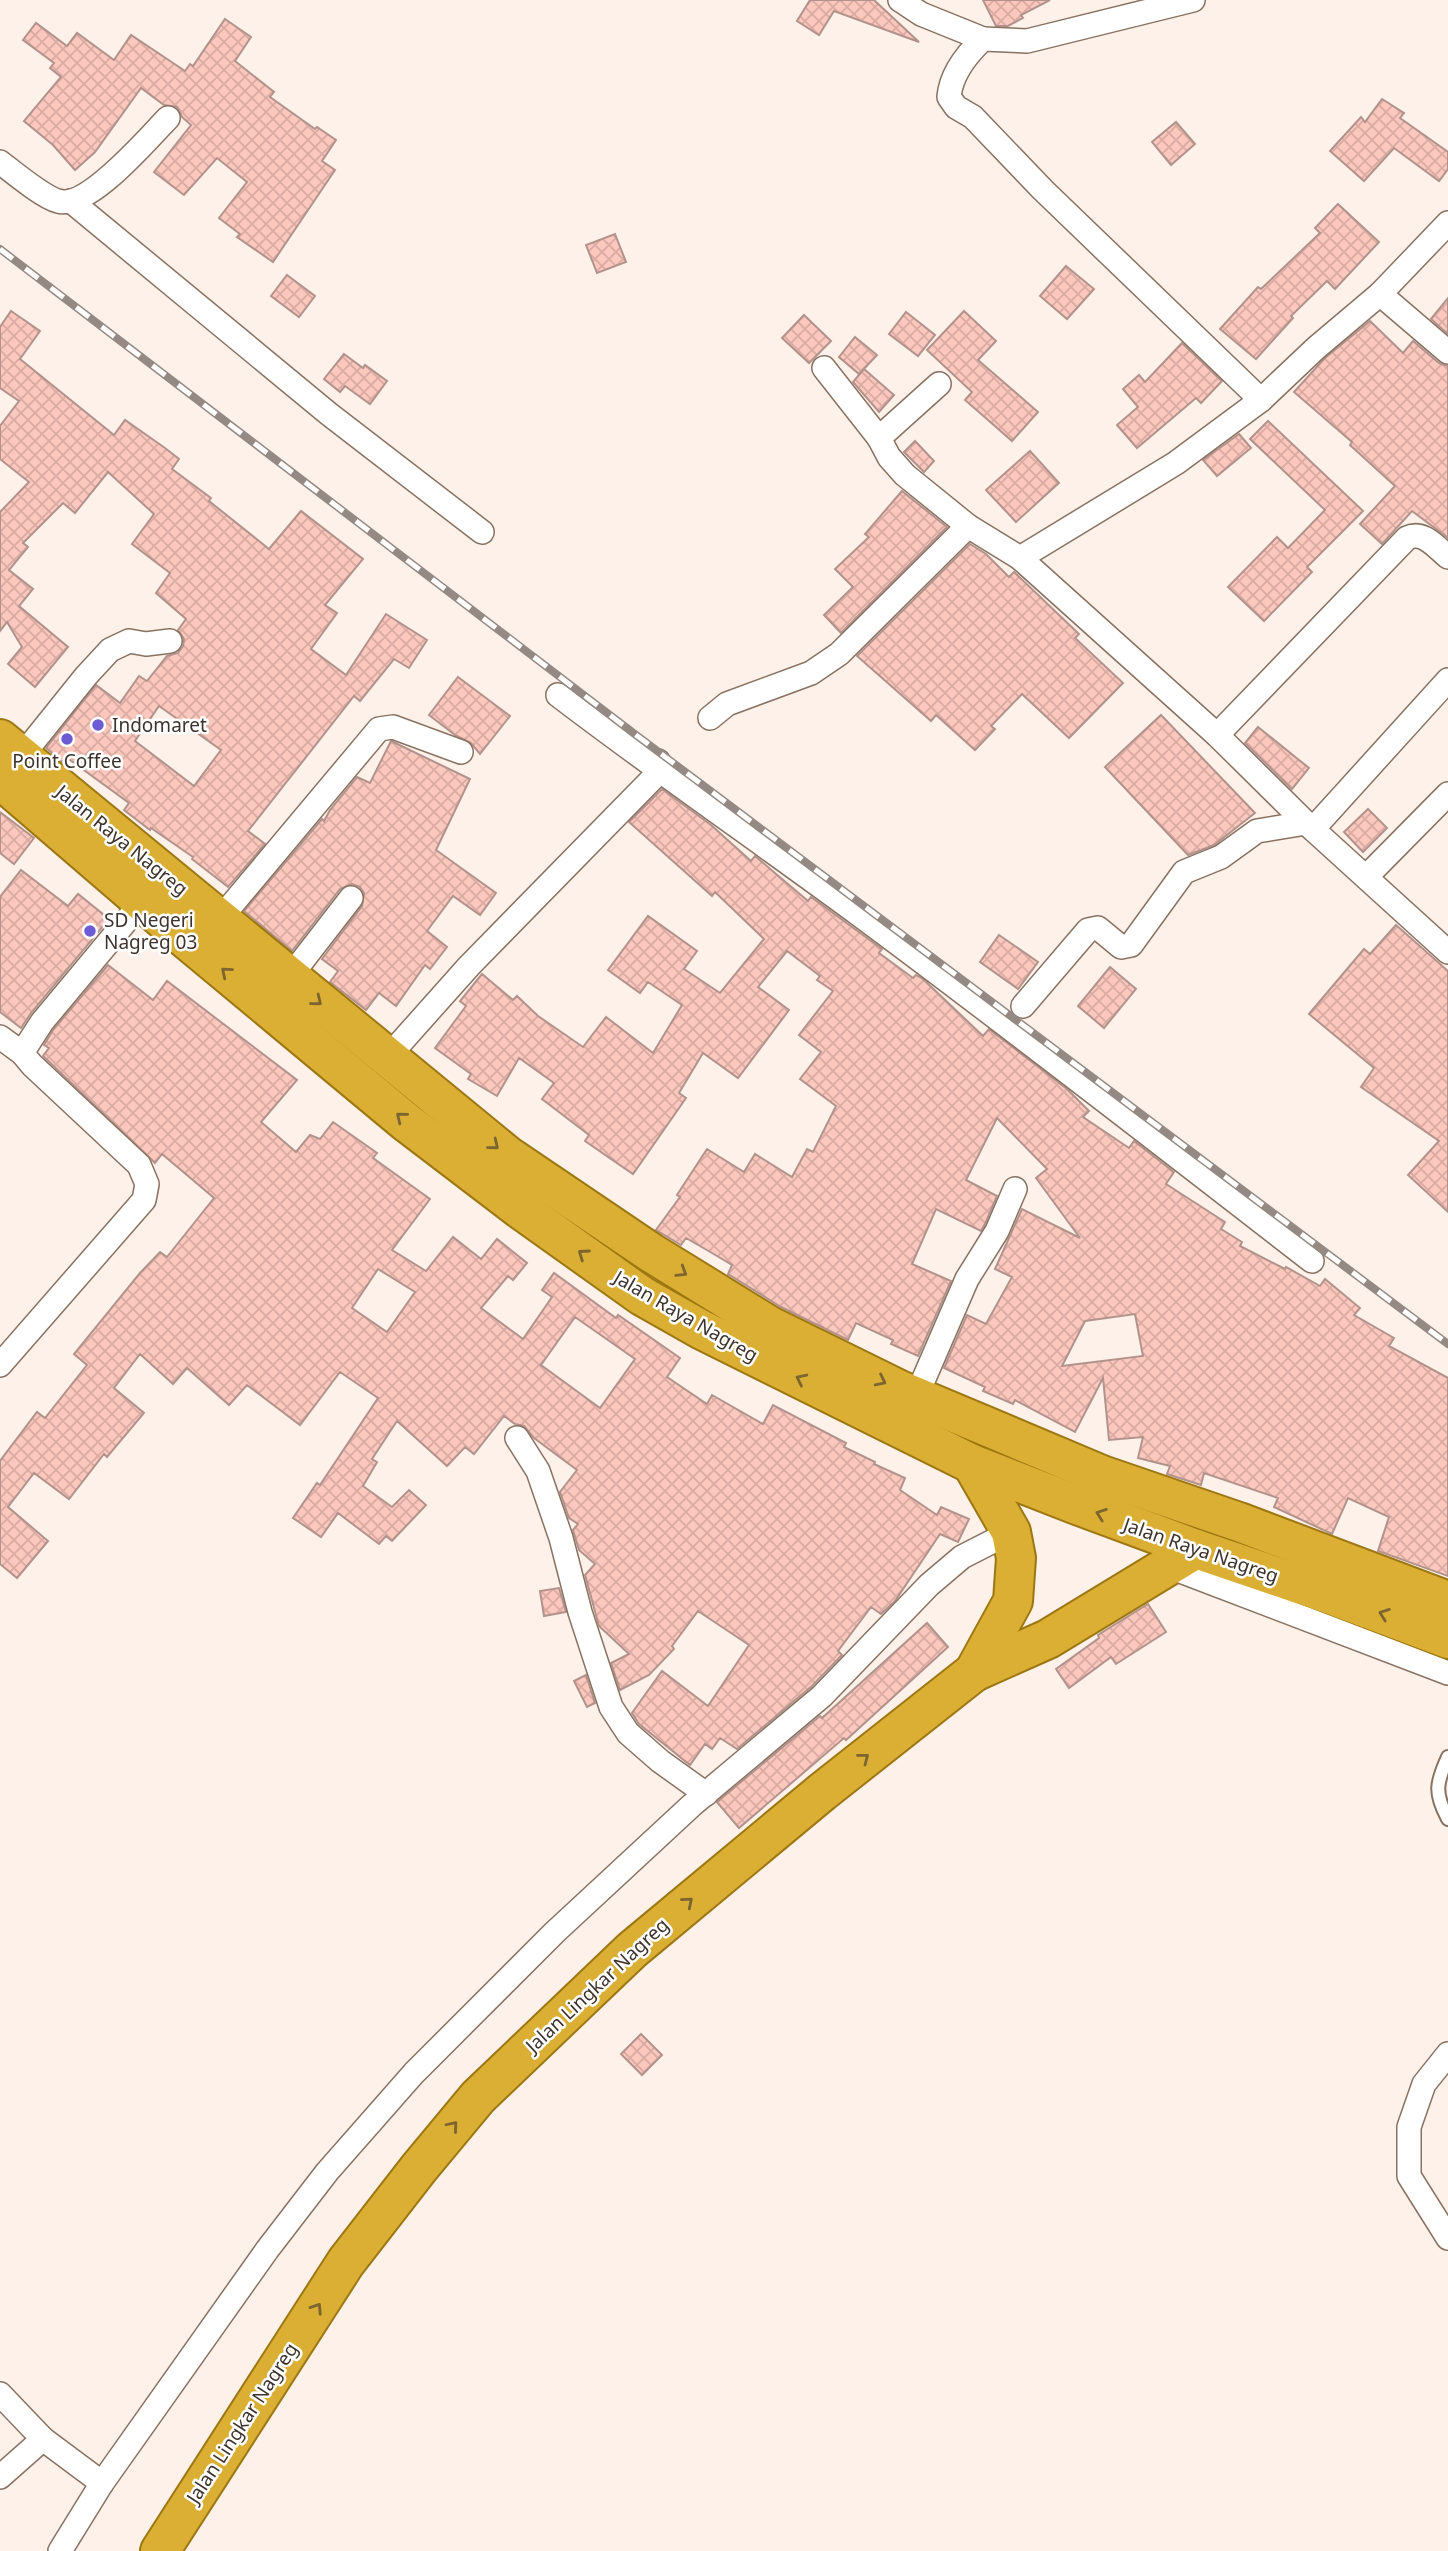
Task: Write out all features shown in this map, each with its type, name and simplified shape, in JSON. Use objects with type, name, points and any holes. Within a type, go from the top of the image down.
[{"type":"highway","name":"Jalan Raya Nagreg","points":[[7,759],[142,902],[406,1122],[520,1209],[642,1296],[702,1330],[972,1464],[1183,1558],[1328,1594],[1448,1639]]},
{"type":"highway","name":"Jalan Raya Nagreg","points":[[7,759],[219,920],[508,1156],[650,1252],[770,1326],[916,1397],[1102,1475],[1239,1522],[1448,1601]]},
{"type":"highway","name":"Jalan Lingkar Nagreg","points":[[160,2551],[346,2262],[478,2097],[632,1950],[822,1792],[974,1672],[1013,1601],[1016,1558],[1011,1532],[972,1464]]},
{"type":"highway","points":[[974,1672],[1048,1639],[1183,1558]]},
{"type":"street","points":[[900,0],[921,14],[983,39],[1027,41],[1193,0]]},
{"type":"street","points":[[983,39],[960,66],[950,85],[949,97],[956,107],[973,117],[1043,190],[1261,400]]},
{"type":"street","points":[[0,162],[59,201],[71,201],[104,183],[168,118]]},
{"type":"street","points":[[71,201],[329,414],[482,532]]},
{"type":"street","points":[[1020,558],[1176,463],[1261,400],[1316,348],[1380,294],[1448,223]]},
{"type":"street","points":[[1380,294],[1448,352]]},
{"type":"street","points":[[824,368],[905,475],[968,526],[1020,558],[1217,736],[1309,826],[1446,947]]},
{"type":"street","points":[[879,438],[939,384]]},
{"type":"street","points":[[710,718],[727,704],[811,673],[839,654],[968,526]]},
{"type":"street","points":[[1217,736],[1407,538],[1418,535],[1425,538],[1448,557]]},
{"type":"street","points":[[7,759],[110,650],[129,641],[146,644],[170,641]]},
{"type":"street","points":[[1013,1017],[1088,930],[1098,928],[1121,947],[1131,946],[1184,872],[1221,857],[1256,831],[1309,826],[1448,680]]},
{"type":"street","points":[[558,695],[807,876],[1013,1017],[1312,1261]]},
{"type":"street","points":[[219,920],[379,729],[393,727],[461,752]]},
{"type":"street","points":[[387,1058],[469,966],[659,766]]},
{"type":"street","points":[[1366,877],[1448,794]]},
{"type":"street","points":[[289,978],[351,898]]},
{"type":"street","points":[[22,1053],[42,1022],[142,902]]},
{"type":"street","points":[[0,1037],[22,1053],[139,1165],[147,1184],[144,1200],[0,1365]]},
{"type":"street","points":[[916,1397],[967,1279],[998,1231],[1015,1189]]},
{"type":"street","points":[[517,1438],[538,1471],[561,1538],[580,1612],[611,1707],[628,1733],[660,1761],[706,1794]]},
{"type":"street","points":[[60,2551],[103,2483],[267,2250],[327,2172],[414,2073],[536,1951],[706,1794],[822,1696],[929,1585],[962,1557],[1011,1532]]},
{"type":"street","points":[[1183,1558],[1448,1673]]},
{"type":"street","points":[[1448,2054],[1424,2084],[1409,2127],[1409,2176],[1448,2238]]},
{"type":"street","points":[[0,2394],[43,2438],[103,2483]]},
{"type":"street","points":[[0,2477],[43,2438]]},
{"type":"lane","points":[[1448,1757],[1438,1779],[1438,1802],[1448,1819]]},
{"type":"building","points":[[810,0],[874,0],[919,42],[834,11],[819,35],[797,21]]},
{"type":"building","points":[[983,0],[1050,0],[1021,15],[1023,18],[1008,26],[996,26]]},
{"type":"building","points":[[225,19],[251,37],[235,61],[274,92],[270,97],[315,129],[317,127],[336,140],[322,161],[335,170],[273,262],[237,237],[240,234],[219,218],[247,182],[217,158],[184,195],[154,172],[191,125],[182,117],[177,107],[164,105],[141,88],[95,152],[75,170],[53,145],[24,121],[61,77],[50,68],[54,63],[23,40],[36,23],[67,46],[77,33],[114,60],[131,35],[185,71],[190,64],[193,66]]},
{"type":"building","points":[[1382,99],[1404,113],[1400,118],[1448,152],[1448,169],[1439,181],[1394,148],[1364,181],[1330,151],[1361,117],[1365,122]]},
{"type":"building","points":[[1176,122],[1195,144],[1171,165],[1152,142]]},
{"type":"building","points":[[1338,204],[1379,242],[1335,289],[1327,281],[1291,316],[1293,318],[1256,359],[1220,329],[1258,287],[1261,289],[1320,233],[1315,228]]},
{"type":"building","points":[[615,234],[626,262],[597,273],[586,245]]},
{"type":"building","points":[[1066,266],[1094,289],[1067,319],[1040,296]]},
{"type":"building","points":[[287,275],[315,296],[299,317],[271,296]]},
{"type":"building","points":[[1448,298],[1448,334],[1431,319]]},
{"type":"building","points":[[11,311],[40,331],[20,359],[114,435],[125,420],[165,448],[179,459],[172,469],[211,498],[209,501],[269,549],[301,511],[363,559],[325,605],[337,613],[311,649],[346,675],[386,614],[427,640],[409,668],[394,659],[360,701],[354,696],[248,831],[265,844],[228,887],[192,859],[193,857],[124,810],[129,803],[66,757],[62,762],[46,748],[96,685],[120,703],[139,676],[147,681],[167,656],[178,653],[183,646],[184,639],[178,630],[186,619],[156,593],[170,573],[132,544],[154,514],[108,472],[75,513],[63,503],[23,543],[28,547],[9,570],[33,589],[19,606],[68,647],[35,687],[8,664],[22,647],[7,622],[0,631],[0,512],[29,482],[0,459],[0,426],[19,401],[0,388],[0,327]],"holes":[[[159,706],[221,750],[194,786],[135,741]]]},
{"type":"building","points":[[964,311],[996,341],[978,360],[1038,412],[1012,441],[965,400],[972,392],[927,350]]},
{"type":"building","points":[[906,312],[935,335],[918,356],[889,334]]},
{"type":"building","points":[[804,315],[831,341],[809,363],[782,338]]},
{"type":"building","points":[[1370,321],[1403,353],[1413,341],[1439,363],[1448,366],[1448,538],[1412,511],[1382,544],[1360,524],[1395,486],[1350,445],[1352,442],[1294,392],[1325,358]]},
{"type":"building","points":[[855,337],[877,355],[859,374],[839,357]]},
{"type":"building","points":[[1182,343],[1222,381],[1201,403],[1196,398],[1137,448],[1117,425],[1138,407],[1123,389],[1139,375],[1145,382]]},
{"type":"building","points":[[344,354],[387,381],[370,404],[345,386],[340,392],[324,379]]},
{"type":"building","points":[[864,369],[894,395],[879,412],[853,382]]},
{"type":"building","points":[[1268,421],[1363,511],[1307,567],[1312,572],[1264,621],[1228,587],[1277,537],[1288,548],[1325,510],[1250,439]]},
{"type":"building","points":[[1239,434],[1251,448],[1217,476],[1203,460]]},
{"type":"building","points":[[915,441],[934,461],[924,472],[904,452]]},
{"type":"building","points":[[1030,451],[1059,483],[1016,522],[986,490]]},
{"type":"building","points":[[902,491],[947,527],[841,633],[824,615],[853,587],[835,569],[869,537],[865,534]]},
{"type":"building","points":[[970,544],[986,554],[1009,577],[1014,572],[1079,634],[1075,638],[1123,683],[1069,738],[1022,694],[991,726],[995,729],[975,750],[936,715],[931,721],[857,656]]},
{"type":"building","points":[[458,677],[510,716],[480,754],[471,743],[455,735],[429,715]]},
{"type":"building","points":[[1161,715],[1255,813],[1214,845],[1188,855],[1105,767]]},
{"type":"building","points":[[1258,727],[1309,768],[1292,789],[1245,743]]},
{"type":"building","points":[[391,741],[470,779],[436,850],[496,893],[480,915],[453,896],[427,931],[447,947],[430,969],[425,965],[396,1006],[379,993],[366,1010],[330,982],[338,971],[322,959],[362,906],[364,893],[360,887],[352,884],[340,889],[292,951],[244,911],[322,819],[324,821],[357,777],[370,783]]},
{"type":"building","points":[[662,789],[711,825],[751,861],[755,856],[808,901],[811,897],[882,949],[879,953],[913,978],[916,975],[923,979],[983,1036],[989,1029],[1067,1089],[1089,1111],[1083,1117],[1129,1148],[1134,1141],[1174,1172],[1166,1184],[1225,1222],[1221,1229],[1242,1242],[1240,1246],[1320,1286],[1325,1279],[1360,1308],[1354,1315],[1394,1338],[1389,1346],[1448,1378],[1448,1576],[1378,1551],[1389,1517],[1348,1498],[1332,1534],[1274,1507],[1278,1498],[1204,1473],[1201,1485],[1167,1474],[1170,1466],[1138,1458],[1143,1437],[1109,1440],[1103,1378],[1075,1432],[1015,1400],[1013,1404],[983,1391],[985,1387],[944,1368],[967,1315],[986,1324],[1012,1277],[995,1269],[1022,1209],[1080,1238],[1036,1178],[1047,1169],[997,1118],[966,1180],[997,1196],[981,1231],[936,1209],[912,1264],[951,1281],[918,1356],[891,1344],[893,1340],[856,1323],[848,1340],[781,1307],[728,1274],[732,1265],[686,1238],[681,1245],[656,1230],[680,1197],[677,1195],[707,1149],[744,1172],[755,1154],[792,1177],[807,1149],[813,1152],[836,1106],[800,1079],[821,1052],[799,1035],[833,991],[817,980],[820,976],[787,951],[758,987],[789,1010],[738,1078],[703,1053],[679,1093],[686,1098],[633,1174],[585,1141],[589,1135],[542,1099],[554,1083],[519,1058],[497,1096],[468,1079],[471,1074],[435,1048],[466,1006],[460,1001],[482,974],[513,1000],[517,996],[538,1016],[583,1047],[606,1017],[653,1053],[682,1005],[648,982],[640,993],[608,970],[648,916],[697,951],[684,969],[720,993],[764,939],[715,892],[712,896],[629,822]],"holes":[[[1135,1314],[1143,1356],[1062,1366],[1085,1321]]]},
{"type":"building","points":[[1368,809],[1387,828],[1363,852],[1344,832]]},
{"type":"building","points":[[0,812],[34,838],[14,864],[0,853]]},
{"type":"building","points":[[21,870],[68,906],[78,894],[109,919],[21,1028],[0,1012],[0,897]]},
{"type":"building","points":[[1396,925],[1448,971],[1448,1212],[1408,1175],[1439,1141],[1361,1087],[1374,1068],[1309,1014],[1364,949],[1370,954]]},
{"type":"building","points":[[999,935],[1038,962],[1018,989],[980,962]]},
{"type":"building","points":[[108,965],[153,1000],[167,981],[297,1080],[261,1122],[296,1152],[310,1135],[320,1139],[333,1122],[377,1153],[373,1158],[430,1199],[392,1250],[426,1271],[453,1237],[481,1259],[497,1239],[527,1263],[513,1280],[508,1276],[481,1308],[523,1339],[552,1297],[542,1290],[554,1273],[616,1318],[618,1315],[680,1358],[667,1377],[707,1404],[712,1395],[763,1424],[773,1405],[846,1443],[844,1447],[875,1462],[874,1464],[905,1478],[900,1490],[937,1515],[941,1507],[969,1519],[958,1542],[940,1534],[895,1601],[881,1614],[871,1607],[838,1651],[842,1655],[812,1686],[737,1749],[720,1738],[712,1749],[705,1744],[690,1765],[639,1724],[632,1713],[662,1671],[708,1706],[749,1645],[698,1611],[672,1646],[674,1649],[649,1675],[620,1690],[611,1663],[629,1654],[599,1626],[585,1575],[595,1564],[579,1550],[573,1530],[578,1524],[569,1518],[560,1492],[577,1470],[534,1438],[524,1426],[515,1424],[504,1416],[474,1454],[465,1447],[447,1466],[397,1421],[372,1459],[377,1462],[363,1486],[392,1507],[409,1490],[426,1505],[392,1541],[386,1536],[379,1544],[338,1513],[321,1537],[293,1518],[317,1483],[320,1485],[378,1398],[340,1372],[300,1425],[247,1385],[229,1405],[187,1368],[173,1384],[140,1354],[114,1388],[144,1413],[107,1457],[104,1454],[69,1499],[34,1473],[8,1507],[48,1541],[17,1578],[0,1564],[0,1461],[37,1412],[45,1418],[87,1365],[74,1354],[140,1273],[160,1252],[167,1257],[214,1198],[162,1154],[155,1163],[43,1056],[49,1048],[44,1045],[53,1030]],"holes":[[[378,1269],[415,1292],[387,1332],[352,1308]],[[575,1317],[635,1359],[600,1408],[541,1365]]]},
{"type":"building","points":[[1110,967],[1136,989],[1104,1028],[1078,1006]]},
{"type":"building","points":[[559,1588],[566,1612],[544,1616],[540,1591]]},
{"type":"building","points":[[1148,1604],[1166,1632],[1116,1664],[1111,1657],[1069,1688],[1056,1669],[1099,1638],[1098,1635]]},
{"type":"building","points":[[927,1623],[948,1647],[846,1740],[844,1738],[739,1828],[717,1802],[820,1716],[822,1718]]},
{"type":"building","points":[[586,1675],[595,1703],[587,1707],[574,1681]]},
{"type":"building","points":[[641,2034],[662,2055],[642,2075],[621,2054]]},
{"type":"railway","points":[[0,249],[636,735],[1448,1344]]},
{"type":"place","name":"Indomaret","points":[[98,725]]},
{"type":"place","name":"Point Coffee","points":[[67,739]]},
{"type":"place","name":"SD Negeri Nagreg 03","points":[[90,931]]}]
